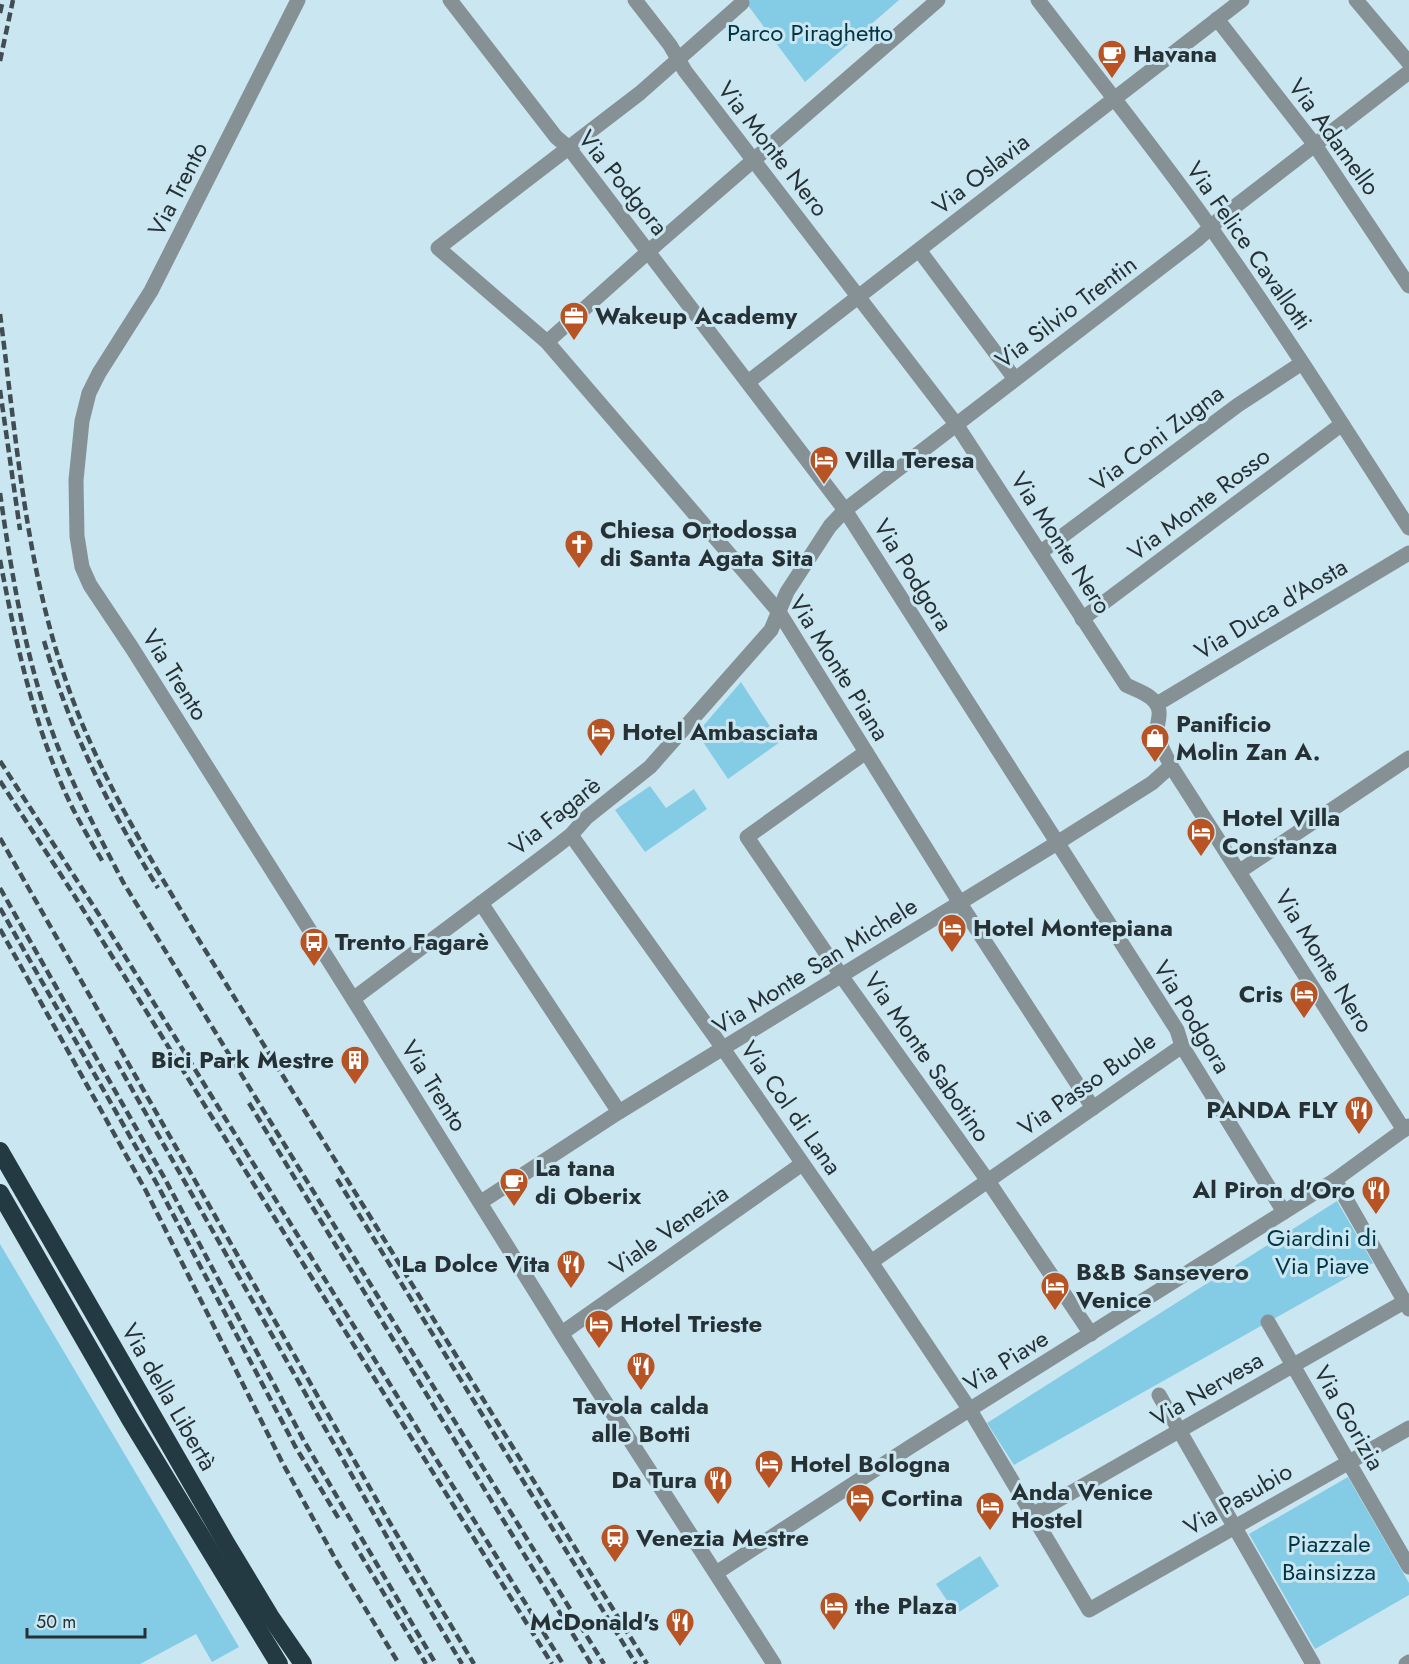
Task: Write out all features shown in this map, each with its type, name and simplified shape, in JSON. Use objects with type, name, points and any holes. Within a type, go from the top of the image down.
[{"type":"highway","name":"Via della Libertà","points":[[0,1150],[214,1522],[301,1664]]},
{"type":"highway","name":"Via della Libertà","points":[[0,1193],[130,1419],[279,1664]]},
{"type":"street","name":"Via Trento","points":[[298,0],[151,291],[99,373],[89,393],[82,421],[79,448],[76,525],[82,567],[90,585],[132,648],[628,1439],[774,1664]]},
{"type":"street","name":"Via Podgora","points":[[450,0],[556,137],[569,148],[649,251],[845,510],[1051,847],[1176,1030],[1182,1046],[1284,1212]]},
{"type":"street","name":"Via Monte Nero","points":[[634,0],[956,424],[1126,685],[1157,704],[1159,739],[1171,766],[1407,1128]]},
{"type":"street","points":[[547,342],[938,0]]},
{"type":"street","name":"Via Felice Cavallotti","points":[[1038,0],[1210,227],[1409,528]]},
{"type":"street","name":"Via Oslavia","points":[[748,382],[1242,0]]},
{"type":"street","points":[[1356,0],[1409,63]]},
{"type":"street","points":[[569,148],[640,93],[742,3]]},
{"type":"street","name":"Via Adamello","points":[[1217,19],[1315,145],[1409,286]]},
{"type":"street","name":"Via Silvio Trentin","points":[[779,612],[793,582],[830,526],[845,510],[1198,239],[1210,227],[1409,72]]},
{"type":"street","name":"Via Monte Piana","points":[[569,148],[438,248],[547,342],[779,612],[960,903],[1093,1108]]},
{"type":"street","points":[[919,250],[1015,379]]},
{"type":"street","name":"Via Coni Zugna","points":[[1041,552],[1238,405],[1302,363]]},
{"type":"street","name":"Via Monte Rosso","points":[[1082,619],[1342,424]]},
{"type":"street","name":"Via Duca d'Aosta","points":[[1157,704],[1409,553]]},
{"type":"street","name":"Via Fagarè","points":[[353,999],[571,835],[586,818],[650,767],[771,630],[779,612]]},
{"type":"street","name":"Via Monte Sabotino","points":[[866,752],[747,837],[842,976],[988,1181],[1091,1334]]},
{"type":"street","points":[[1240,871],[1409,758]]},
{"type":"street","name":"Via Monte San Michele","points":[[481,1202],[619,1112],[727,1055],[842,976],[1152,783],[1171,766]]},
{"type":"street","name":"Via Col di Lana","points":[[571,835],[871,1262],[970,1410],[1089,1610]]},
{"type":"street","points":[[481,903],[619,1112]]},
{"type":"street","name":"Via Passo Buole","points":[[871,1262],[1182,1046]]},
{"type":"street","name":"Via Piave","points":[[716,1573],[1335,1180],[1407,1128]]},
{"type":"street","name":"Viale Venezia","points":[[562,1333],[802,1164]]},
{"type":"street","points":[[1335,1180],[1405,1297]]},
{"type":"street","name":"Via Nervesa","points":[[1032,1515],[1293,1366],[1405,1297]]},
{"type":"street","name":"Via Gorizia","points":[[1268,1322],[1409,1568]]},
{"type":"street","points":[[1159,1395],[1313,1664]]},
{"type":"street","name":"Via Pasubio","points":[[1089,1610],[1409,1428]]},
{"type":"green space","name":"Parco Piraghetto","points":[[744,0],[899,0],[805,82]]},
{"type":"green space","points":[[741,682],[780,742],[728,779],[697,733]]},
{"type":"green space","points":[[650,786],[666,808],[694,789],[707,809],[645,852],[615,810]]},
{"type":"green space","name":"Giardini di Via Piave","points":[[1337,1201],[1373,1263],[1014,1465],[987,1423]]},
{"type":"green space","points":[[0,1244],[239,1647],[212,1662],[196,1634],[140,1664],[0,1664]]},
{"type":"green space","name":"Piazzale Bainsizza","points":[[1348,1477],[1409,1583],[1409,1595],[1315,1649],[1249,1534]]},
{"type":"green space","points":[[980,1556],[999,1586],[956,1614],[936,1584]]},
{"type":"railway","points":[[0,13],[3,0]]},
{"type":"railway","points":[[0,61],[13,0]]},
{"type":"railway","points":[[0,314],[23,496],[40,587],[64,675],[91,744],[123,810],[197,937],[647,1664]]},
{"type":"railway","points":[[0,390],[20,530]]},
{"type":"railway","points":[[0,493],[15,588],[28,650],[45,712],[79,795],[123,882],[604,1664]]},
{"type":"railway","points":[[0,560],[36,716],[71,805],[104,864]]},
{"type":"railway","points":[[44,641],[66,706],[92,768],[158,888]]},
{"type":"railway","points":[[0,761],[105,924],[563,1664]]},
{"type":"railway","points":[[0,781],[74,895],[552,1664]]},
{"type":"railway","points":[[0,838],[387,1518],[474,1664]]},
{"type":"railway","points":[[0,888],[165,1179],[304,1441],[436,1664]]},
{"type":"railway","points":[[0,908],[157,1184],[295,1446],[339,1519]]},
{"type":"railway","points":[[0,929],[146,1191],[282,1462],[337,1562],[399,1664]]},
{"type":"railway","points":[[116,1061],[399,1558],[462,1664]]},
{"type":"railway","points":[[249,1103],[591,1664]]},
{"type":"railway","points":[[337,1179],[636,1664]]},
{"type":"railway","points":[[353,1542],[426,1664]]},
{"type":"place","name":"Havana","points":[[1112,80]]},
{"type":"place","name":"Wakeup Academy","points":[[574,342]]},
{"type":"place","name":"Villa Teresa","points":[[824,486]]},
{"type":"place","name":"Chiesa Ortodossa di Santa Agata Sita","points":[[579,570]]},
{"type":"place","name":"Hotel Ambasciata","points":[[601,758]]},
{"type":"place","name":"Panificio Molin Zan A.","points":[[1155,764]]},
{"type":"place","name":"Hotel Villa Constanza","points":[[1201,858]]},
{"type":"place","name":"Hotel Montepiana","points":[[952,954]]},
{"type":"place","name":"Trento Fagarè","points":[[314,968]]},
{"type":"place","name":"Cris","points":[[1304,1020]]},
{"type":"place","name":"Bici Park Mestre","points":[[355,1086]]},
{"type":"place","name":"PANDA FLY","points":[[1359,1136]]},
{"type":"place","name":"La tana di Oberix","points":[[514,1208]]},
{"type":"place","name":"Al Piron d'Oro","points":[[1376,1216]]},
{"type":"place","name":"La Dolce Vita","points":[[571,1290]]},
{"type":"place","name":"B&B Sansevero Venice","points":[[1055,1312]]},
{"type":"place","name":"Hotel Trieste","points":[[599,1350]]},
{"type":"place","name":"Tavola calda alle Botti","points":[[641,1392]]},
{"type":"place","name":"Hotel Bologna","points":[[769,1490]]},
{"type":"place","name":"Da Tura","points":[[718,1506]]},
{"type":"place","name":"Cortina","points":[[860,1524]]},
{"type":"place","name":"Anda Venice Hostel","points":[[990,1532]]},
{"type":"place","name":"Venezia Mestre","points":[[615,1564]]},
{"type":"place","name":"the Plaza","points":[[834,1632]]},
{"type":"place","name":"McDonald's","points":[[680,1648]]}]
